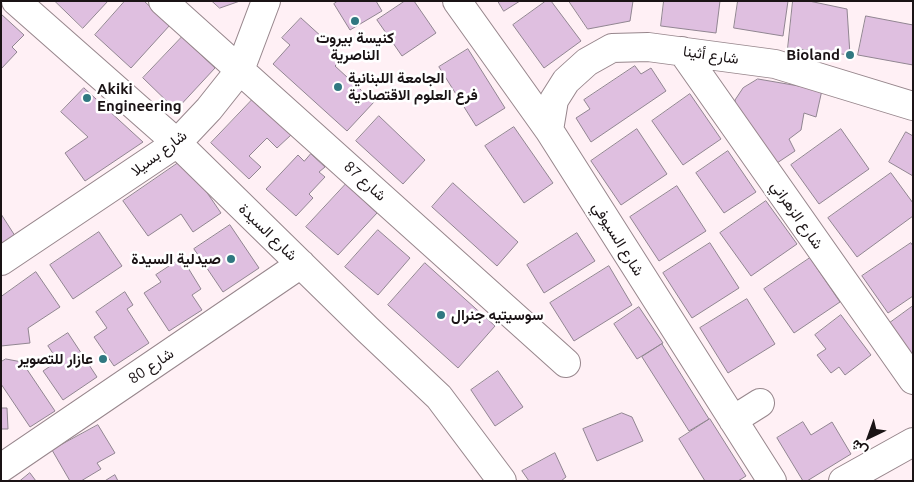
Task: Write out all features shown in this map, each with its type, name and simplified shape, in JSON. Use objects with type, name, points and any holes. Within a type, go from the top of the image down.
[{"type":"street","name":"شارع السيدة","points":[[16,1],[177,143],[439,397],[502,481]]},
{"type":"street","name":"شارع 87","points":[[163,1],[566,363]]},
{"type":"street","name":"شارع بسيلا","points":[[1,260],[177,143],[209,109],[240,70],[266,1]]},
{"type":"street","name":"شارع السيوفي","points":[[457,1],[549,130],[772,481]]},
{"type":"street","name":"شارع أثينا","points":[[549,130],[554,100],[566,81],[587,62],[612,48],[648,47],[775,64],[913,106]]},
{"type":"street","name":"شارع الزهراني","points":[[682,51],[913,380]]},
{"type":"street","name":"شارع 80","points":[[1,468],[300,264]]},
{"type":"street","points":[[733,420],[760,403]]},
{"type":"street","points":[[843,481],[913,442]]},
{"type":"building","points":[[55,1],[108,1],[83,28]]},
{"type":"building","points":[[125,1],[144,1],[170,25],[131,68],[95,35]]},
{"type":"building","points":[[212,1],[240,1],[220,8]]},
{"type":"building","name":"كنيسة بيروت الناصرية","points":[[338,1],[376,1],[382,11],[350,30],[334,4]]},
{"type":"building","points":[[405,1],[414,1],[436,33],[402,56],[377,20]]},
{"type":"building","points":[[498,1],[520,1],[504,11]]},
{"type":"building","points":[[546,1],[551,1],[581,41],[544,68],[513,25]]},
{"type":"building","points":[[569,1],[633,1],[630,21],[588,29]]},
{"type":"building","points":[[664,1],[720,1],[716,33],[661,26]]},
{"type":"building","points":[[738,1],[788,1],[783,36],[734,28]]},
{"type":"building","points":[[793,1],[809,1],[847,9],[850,55],[788,48]]},
{"type":"building","points":[[1,14],[24,35],[12,47],[17,52],[1,69]]},
{"type":"building","points":[[866,16],[913,25],[913,65],[858,55]]},
{"type":"building","points":[[301,18],[344,57],[335,66],[374,102],[347,131],[273,64],[290,45],[282,38]]},
{"type":"building","points":[[182,37],[215,68],[176,110],[143,78]]},
{"type":"building","points":[[468,49],[505,108],[476,126],[439,67]]},
{"type":"building","points":[[635,66],[641,74],[651,68],[666,91],[591,142],[576,118],[590,109],[584,100]]},
{"type":"building","points":[[758,79],[822,90],[816,117],[804,113],[801,130],[789,139],[795,151],[774,165],[737,113],[735,100],[743,88]]},
{"type":"building","points":[[84,88],[143,142],[85,181],[65,153],[88,137],[61,112]]},
{"type":"building","points":[[690,94],[721,139],[683,165],[652,121]]},
{"type":"building","points":[[253,99],[291,135],[277,148],[267,138],[249,156],[261,167],[249,179],[211,143]]},
{"type":"building","points":[[379,116],[425,160],[403,184],[356,141]]},
{"type":"building","points":[[514,127],[553,183],[524,203],[485,146]]},
{"type":"building","points":[[637,129],[667,174],[621,205],[591,161]]},
{"type":"building","points":[[841,129],[869,169],[819,204],[791,165]]},
{"type":"building","points":[[906,132],[913,136],[913,176],[889,162]]},
{"type":"building","points":[[728,151],[756,192],[724,213],[696,173]]},
{"type":"building","points":[[311,154],[325,167],[319,172],[325,177],[309,194],[313,198],[296,216],[266,189],[298,155],[304,161]]},
{"type":"building","points":[[184,159],[221,213],[193,232],[181,214],[148,236],[123,201]]},
{"type":"building","points":[[891,173],[913,203],[913,216],[857,257],[828,218]]},
{"type":"building","points":[[453,183],[518,242],[497,266],[432,207]]},
{"type":"building","points":[[346,184],[377,213],[338,255],[306,227]]},
{"type":"building","points":[[677,186],[706,231],[659,261],[630,217]]},
{"type":"building","points":[[766,201],[797,244],[751,276],[720,233]]},
{"type":"building","points":[[1,214],[17,239],[1,249]]},
{"type":"building","points":[[230,225],[259,268],[223,292],[194,249]]},
{"type":"building","points":[[378,230],[410,258],[378,295],[345,267]]},
{"type":"building","points":[[99,232],[122,266],[73,299],[50,265]]},
{"type":"building","points":[[577,233],[595,261],[544,293],[527,265]]},
{"type":"building","points":[[710,243],[739,288],[692,318],[663,273]]},
{"type":"building","points":[[911,243],[913,246],[913,296],[888,313],[862,276]]},
{"type":"building","points":[[182,258],[201,289],[192,295],[202,310],[169,331],[144,293],[161,282],[156,275]]},
{"type":"building","points":[[810,258],[840,302],[794,333],[764,289]]},
{"type":"building","name":"سوسيتيه جنرال","points":[[425,263],[495,326],[458,368],[388,305]]},
{"type":"building","points":[[609,266],[632,305],[574,341],[550,303]]},
{"type":"building","points":[[36,272],[60,307],[28,328],[30,343],[1,346],[1,297]]},
{"type":"building","points":[[125,292],[133,305],[127,309],[149,343],[114,366],[94,337],[107,328],[96,312]]},
{"type":"building","points":[[747,299],[775,344],[728,373],[700,328]]},
{"type":"building","points":[[913,306],[913,358],[887,325]]},
{"type":"building","points":[[639,307],[663,343],[637,359],[614,324]]},
{"type":"building","points":[[841,315],[871,355],[845,375],[839,367],[831,373],[817,355],[826,349],[815,335]]},
{"type":"building","points":[[68,333],[97,377],[63,400],[43,371],[58,361],[48,346]]},
{"type":"building","points":[[662,344],[709,419],[689,431],[642,357]]},
{"type":"building","points":[[6,359],[22,362],[55,411],[30,427],[1,384],[1,362]]},
{"type":"building","points":[[498,371],[523,407],[495,426],[471,390]]},
{"type":"building","points":[[1,408],[7,408],[8,429],[1,429]]},
{"type":"building","points":[[622,413],[632,417],[643,441],[597,461],[583,429]]},
{"type":"building","points":[[710,419],[746,476],[738,481],[705,481],[679,439]]},
{"type":"building","points":[[803,422],[811,435],[832,422],[851,454],[807,481],[803,481],[777,438]]},
{"type":"building","points":[[98,425],[115,453],[97,463],[101,469],[81,481],[70,481],[52,450]]},
{"type":"building","points":[[555,453],[566,477],[561,481],[529,481],[522,471]]},
{"type":"building","points":[[30,473],[36,481],[20,481]]},
{"type":"building","points":[[115,475],[118,481],[105,481]]},
{"type":"place","name":"كنيسة بيروت الناصرية","points":[[355,21]]},
{"type":"place","name":"Bioland","points":[[850,55]]},
{"type":"place","name":"الجامعة اللبنانية فرع العلوم الاقتصادية","points":[[338,87]]},
{"type":"place","name":"Akiki Engineering","points":[[87,98]]},
{"type":"place","name":"صيدلية السيدة","points":[[231,259]]},
{"type":"place","name":"سوسيتيه جنرال","points":[[441,315]]},
{"type":"place","name":"عازار للتصوير","points":[[103,359]]}]
